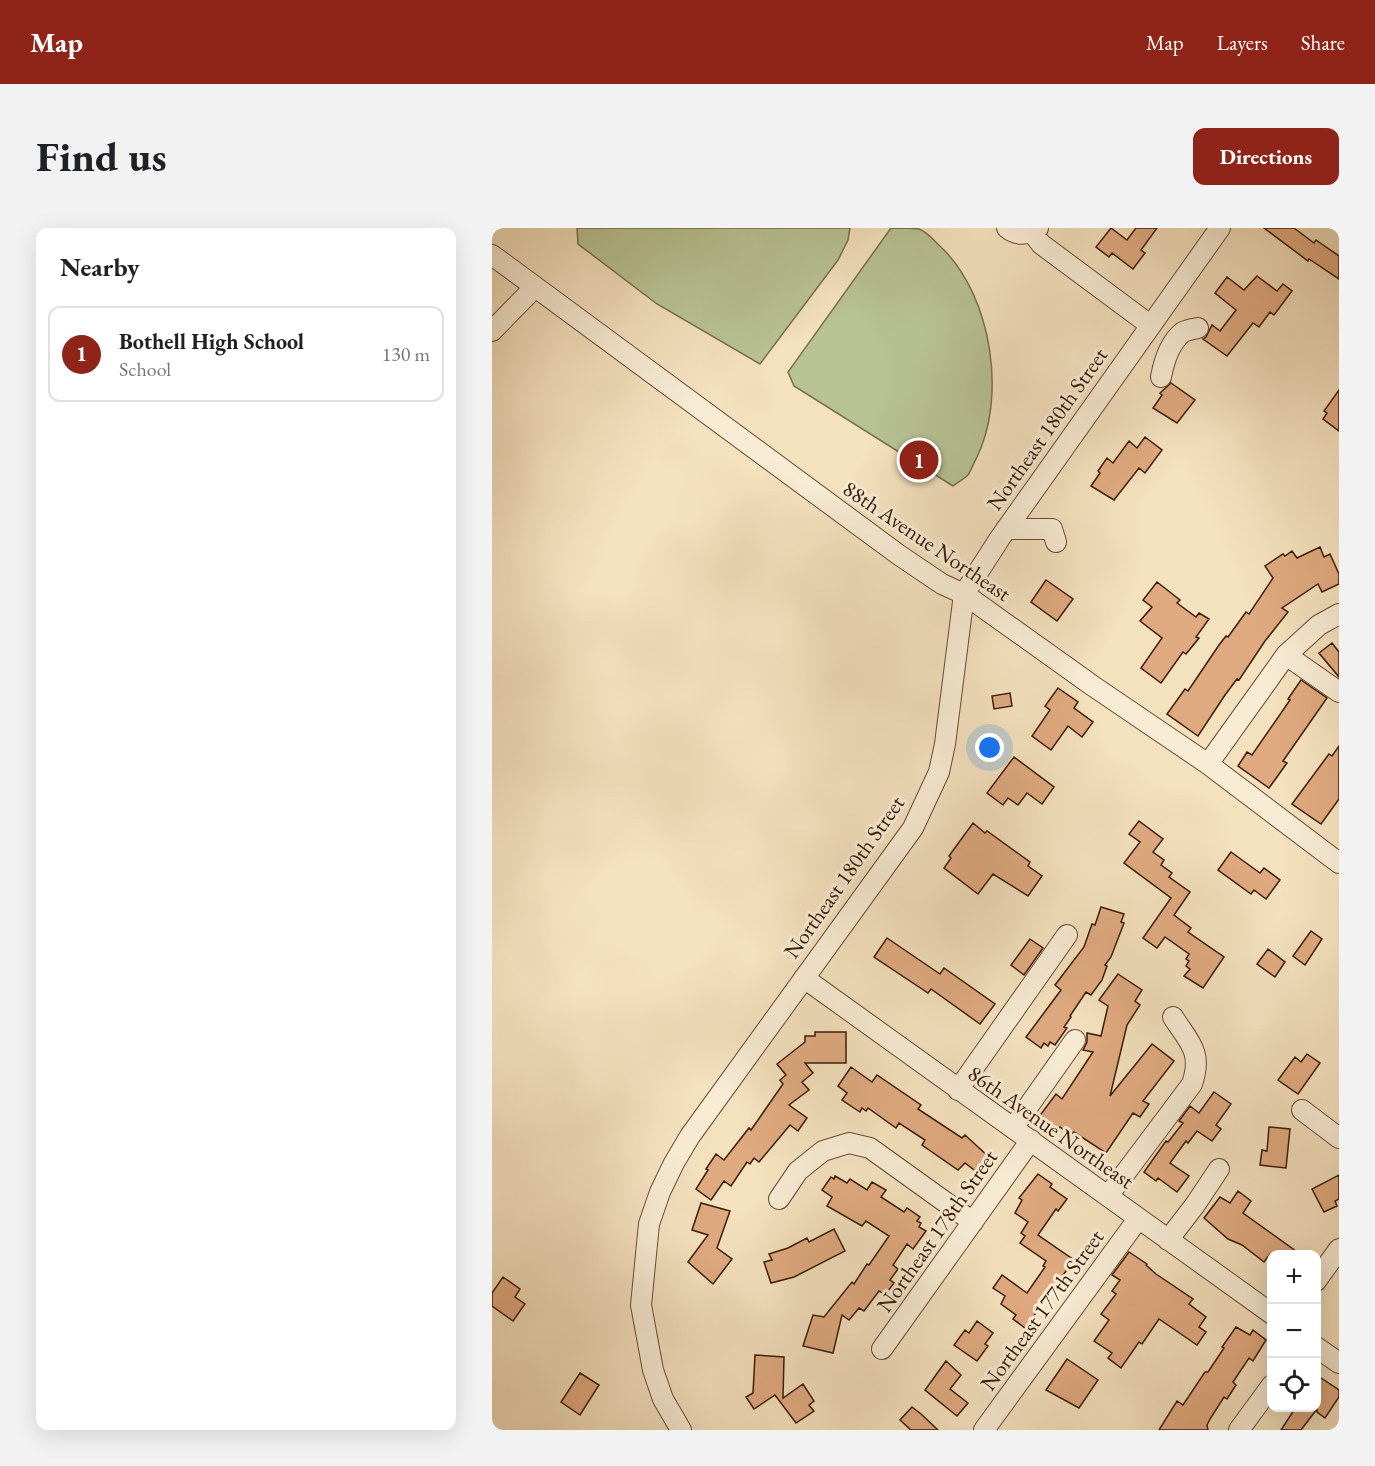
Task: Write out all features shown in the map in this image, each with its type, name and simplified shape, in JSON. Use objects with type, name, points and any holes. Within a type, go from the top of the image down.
[{"type":"street","points":[[1007,228],[1018,234],[1035,230],[1041,244],[1148,328],[1171,350]]},
{"type":"street","name":"Northeast 180th Street","points":[[681,1430],[663,1399],[653,1370],[641,1305],[649,1224],[660,1192],[690,1136],[913,828],[939,772],[945,744],[964,594],[1006,529],[1220,228]]},
{"type":"street","name":"88th Avenue Northeast","points":[[492,255],[899,555],[942,584],[964,594],[1208,764],[1339,863]]},
{"type":"street","points":[[492,331],[535,287]]},
{"type":"street","points":[[1161,377],[1165,358],[1184,331],[1198,328]]},
{"type":"street","points":[[1006,529],[1052,529],[1056,542]]},
{"type":"street","points":[[1208,764],[1286,655],[1319,625],[1339,614]]},
{"type":"street","points":[[1286,655],[1339,692]]},
{"type":"street","points":[[958,1090],[1067,935]]},
{"type":"street","name":"86th Avenue Northeast","points":[[804,978],[1267,1310]]},
{"type":"street","points":[[1108,1196],[1192,1084],[1197,1069],[1196,1052],[1173,1017]]},
{"type":"street","points":[[1013,1128],[1075,1040]]},
{"type":"street","points":[[1302,1110],[1339,1138]]},
{"type":"street","name":"Northeast 178th Street","points":[[882,1349],[1031,1140]]},
{"type":"street","points":[[779,1198],[798,1171],[823,1151],[849,1143],[870,1148],[973,1222]]},
{"type":"street","points":[[1168,1240],[1218,1170]]},
{"type":"street","name":"Northeast 177th Street","points":[[984,1430],[1138,1219]]},
{"type":"street","points":[[1321,1275],[1339,1249]]},
{"type":"street","points":[[1321,1350],[1339,1363]]},
{"type":"street","points":[[1239,1430],[1267,1392]]},
{"type":"green space","points":[[577,228],[850,228],[848,240],[838,260],[760,364],[657,304],[578,244]]},
{"type":"green space","points":[[891,228],[922,230],[943,249],[960,270],[973,294],[990,350],[991,407],[985,434],[970,472],[953,486],[794,386],[788,372]]},
{"type":"building","points":[[1111,228],[1127,240],[1136,228],[1157,228],[1141,250],[1145,253],[1133,269],[1112,253],[1109,257],[1096,247]]},
{"type":"building","points":[[1264,228],[1294,228],[1314,243],[1316,240],[1339,256],[1339,279],[1309,259],[1308,261]]},
{"type":"building","points":[[1257,276],[1277,291],[1283,284],[1292,291],[1274,315],[1270,312],[1259,327],[1253,323],[1227,356],[1203,339],[1212,325],[1220,331],[1236,310],[1215,293],[1227,277],[1244,290]]},
{"type":"building","points":[[1171,383],[1195,400],[1177,423],[1153,408],[1162,395],[1160,393]]},
{"type":"building","points":[[1339,390],[1339,431],[1323,419],[1327,413],[1324,411]]},
{"type":"building","points":[[1145,437],[1162,450],[1145,473],[1139,468],[1114,500],[1091,486],[1107,458],[1113,463],[1129,441],[1137,448]]},
{"type":"building","points":[[1320,547],[1324,557],[1330,554],[1339,574],[1339,584],[1322,592],[1318,584],[1282,608],[1288,612],[1239,680],[1237,679],[1225,695],[1198,736],[1167,714],[1185,689],[1188,691],[1226,636],[1228,637],[1246,612],[1249,614],[1273,578],[1265,566],[1283,554],[1285,556],[1292,551],[1297,558]]},
{"type":"building","points":[[1046,580],[1073,599],[1057,621],[1031,602]]},
{"type":"building","points":[[1157,582],[1180,600],[1177,603],[1196,617],[1199,613],[1209,619],[1196,637],[1199,638],[1186,654],[1183,652],[1161,683],[1141,668],[1162,638],[1140,621],[1152,607],[1143,600]]},
{"type":"building","points":[[1332,643],[1339,652],[1339,677],[1319,653]]},
{"type":"building","points":[[1301,680],[1327,698],[1283,761],[1287,763],[1269,788],[1238,766],[1247,752],[1252,755]]},
{"type":"building","points":[[1058,688],[1078,702],[1074,708],[1093,722],[1082,737],[1068,726],[1051,750],[1032,736],[1050,710],[1045,706]]},
{"type":"building","points":[[1010,693],[1012,706],[994,709],[992,696]]},
{"type":"building","points":[[1339,746],[1339,799],[1321,824],[1292,804],[1329,754],[1332,756]]},
{"type":"building","points":[[1014,757],[1054,787],[1042,804],[1027,793],[1018,805],[1008,798],[1003,805],[987,793]]},
{"type":"building","points":[[1139,821],[1163,839],[1153,852],[1164,860],[1161,865],[1172,873],[1169,877],[1190,892],[1174,915],[1191,928],[1188,932],[1224,957],[1203,988],[1184,976],[1190,969],[1186,966],[1189,954],[1165,937],[1157,948],[1143,938],[1171,898],[1124,863],[1140,842],[1129,834]]},
{"type":"building","points":[[973,823],[1030,862],[1028,866],[1042,876],[1028,896],[993,874],[978,894],[944,868],[951,858],[949,856]]},
{"type":"building","points":[[1231,852],[1260,873],[1264,868],[1280,880],[1266,899],[1254,890],[1251,894],[1218,870]]},
{"type":"building","points":[[1101,907],[1124,914],[1121,922],[1124,923],[1111,957],[1105,965],[1107,966],[1102,980],[1091,995],[1086,992],[1055,1045],[1050,1042],[1048,1046],[1044,1043],[1041,1048],[1026,1037],[1061,990],[1055,985],[1084,947]]},
{"type":"building","points":[[1311,931],[1322,939],[1305,965],[1293,956]]},
{"type":"building","points":[[887,938],[940,974],[944,968],[995,1004],[980,1024],[931,989],[928,993],[874,957]]},
{"type":"building","points":[[1030,939],[1043,948],[1024,975],[1011,965]]},
{"type":"building","points":[[1268,949],[1285,962],[1275,977],[1257,964]]},
{"type":"building","points":[[1118,974],[1142,990],[1135,1001],[1140,1005],[1127,1025],[1110,1096],[1152,1044],[1174,1061],[1143,1101],[1149,1104],[1140,1117],[1133,1113],[1106,1153],[1074,1132],[1071,1135],[1060,1127],[1057,1132],[1038,1118],[1056,1094],[1062,1099],[1093,1052],[1083,1050],[1087,1042],[1087,1033],[1101,1036],[1108,1006],[1099,1000]]},
{"type":"building","points":[[815,1032],[846,1032],[846,1063],[805,1063],[813,1073],[802,1082],[809,1090],[789,1105],[807,1118],[798,1131],[790,1125],[759,1162],[754,1158],[750,1164],[747,1162],[731,1186],[724,1181],[711,1200],[696,1189],[708,1170],[706,1169],[716,1154],[724,1160],[749,1128],[751,1130],[783,1084],[780,1080],[786,1075],[777,1064],[805,1042],[805,1036],[815,1036]]},
{"type":"building","points":[[1307,1054],[1320,1063],[1298,1094],[1278,1080],[1295,1057],[1301,1062]]},
{"type":"building","points":[[851,1067],[872,1082],[877,1075],[921,1105],[918,1109],[962,1138],[965,1135],[990,1158],[978,1173],[965,1163],[958,1170],[922,1145],[925,1140],[899,1123],[896,1128],[868,1108],[866,1111],[862,1108],[860,1112],[842,1100],[847,1093],[838,1086]]},
{"type":"building","points":[[1214,1092],[1231,1104],[1216,1125],[1221,1129],[1212,1141],[1197,1131],[1188,1143],[1186,1141],[1170,1163],[1189,1176],[1177,1192],[1158,1178],[1156,1181],[1144,1172],[1166,1141],[1168,1142],[1183,1123],[1179,1121],[1190,1106],[1199,1113]]},
{"type":"building","points":[[1269,1127],[1290,1129],[1286,1168],[1260,1165],[1262,1150],[1267,1151]]},
{"type":"building","points":[[1038,1174],[1052,1184],[1050,1187],[1067,1199],[1058,1211],[1056,1209],[1038,1235],[1074,1260],[1025,1328],[1013,1319],[1016,1315],[1001,1304],[1005,1296],[993,1288],[1002,1275],[1027,1293],[1045,1267],[1043,1266],[1046,1261],[1020,1243],[1025,1236],[1021,1233],[1028,1222],[1015,1213],[1022,1200],[1019,1198]]},
{"type":"building","points":[[1339,1175],[1339,1199],[1335,1201],[1337,1206],[1324,1212],[1312,1189]]},
{"type":"building","points":[[835,1176],[847,1183],[850,1179],[867,1190],[872,1182],[886,1190],[881,1197],[904,1212],[907,1208],[920,1217],[917,1221],[921,1223],[919,1227],[926,1231],[913,1249],[907,1244],[893,1265],[898,1269],[890,1280],[894,1283],[885,1295],[879,1291],[864,1311],[859,1308],[849,1320],[842,1315],[833,1353],[803,1346],[813,1315],[824,1317],[852,1282],[854,1284],[889,1236],[866,1221],[862,1226],[827,1206],[832,1197],[822,1190],[831,1177],[834,1179]]},
{"type":"building","points":[[1238,1191],[1251,1201],[1243,1213],[1294,1250],[1267,1250],[1267,1258],[1264,1262],[1242,1245],[1228,1239],[1204,1218],[1220,1197],[1230,1203]]},
{"type":"building","points":[[701,1203],[730,1211],[717,1248],[732,1259],[713,1284],[688,1262],[708,1235],[692,1230]]},
{"type":"building","points":[[834,1229],[845,1251],[794,1277],[771,1283],[764,1262],[772,1260],[769,1254],[788,1248],[807,1238],[809,1242]]},
{"type":"building","points":[[1129,1252],[1193,1299],[1189,1304],[1206,1317],[1199,1327],[1206,1332],[1197,1345],[1159,1319],[1142,1344],[1139,1342],[1121,1368],[1108,1358],[1112,1353],[1094,1341],[1109,1320],[1101,1314],[1116,1294],[1112,1291],[1120,1280],[1112,1275]]},
{"type":"building","points":[[503,1277],[520,1289],[515,1297],[525,1304],[513,1321],[492,1306],[492,1293]]},
{"type":"building","points":[[977,1321],[993,1333],[985,1344],[988,1346],[977,1361],[954,1345],[965,1330],[969,1333]]},
{"type":"building","points":[[1236,1327],[1250,1335],[1253,1330],[1266,1340],[1253,1361],[1249,1358],[1233,1382],[1236,1385],[1227,1399],[1224,1397],[1210,1419],[1207,1425],[1208,1430],[1159,1430],[1177,1401],[1183,1405],[1205,1372],[1208,1372]]},
{"type":"building","points":[[755,1355],[784,1357],[783,1398],[803,1384],[814,1401],[809,1405],[814,1411],[796,1423],[775,1395],[754,1409],[746,1397],[753,1393]]},
{"type":"building","points":[[1067,1359],[1098,1380],[1079,1408],[1046,1390]]},
{"type":"building","points":[[946,1361],[961,1375],[950,1389],[968,1403],[957,1416],[925,1390]]},
{"type":"building","points":[[580,1373],[599,1385],[580,1415],[561,1402]]},
{"type":"building","points":[[1321,1378],[1339,1390],[1339,1397],[1325,1418],[1317,1412],[1321,1412]]},
{"type":"building","points":[[912,1407],[938,1430],[911,1430],[900,1420]]},
{"type":"building","points":[[1293,1412],[1315,1412],[1301,1430],[1281,1430]]},
{"type":"place","name":"Bothell High School","points":[[919,460]]}]
